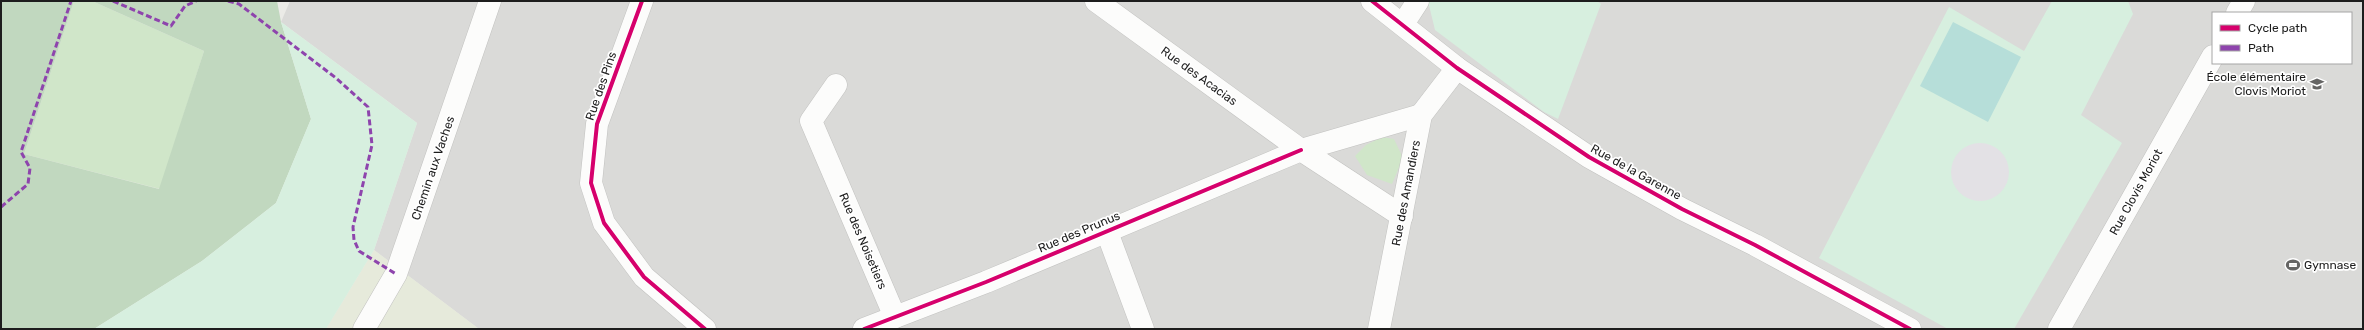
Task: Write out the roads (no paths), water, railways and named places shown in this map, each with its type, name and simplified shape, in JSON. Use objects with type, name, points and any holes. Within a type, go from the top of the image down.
[{"type":"street","name":"Chemin aux Vaches","points":[[364,329],[396,274],[490,1]]},
{"type":"street","name":"Rue des Pins","points":[[642,1],[596,124],[591,183],[604,224],[644,277],[705,329]]},
{"type":"street","name":"Rue des Acacias","points":[[1096,1],[1301,150],[1402,216]]},
{"type":"street","name":"Rue de la Garenne","points":[[1372,1],[1457,68],[1589,157],[1682,209],[1755,246],[1885,323],[1910,329]]},
{"type":"street","points":[[1403,24],[1418,1]]},
{"type":"street","points":[[2238,12],[2244,1]]},
{"type":"street","name":"Rue Clovis Moriot","points":[[2059,329],[2212,58]]},
{"type":"street","name":"Rue des Amandiers","points":[[1379,329],[1421,115],[1457,68]]},
{"type":"street","name":"Rue des Noisetiers","points":[[836,85],[811,121],[895,317]]},
{"type":"street","name":"Rue des Prunus","points":[[864,329],[1107,232],[1301,150],[1421,115]]},
{"type":"street","points":[[1107,232],[1144,329]]},
{"type":"place","name":"École élémentaire Clovis Moriot","points":[[2317,84]]},
{"type":"place","name":"Gymnase","points":[[2293,265]]}]
